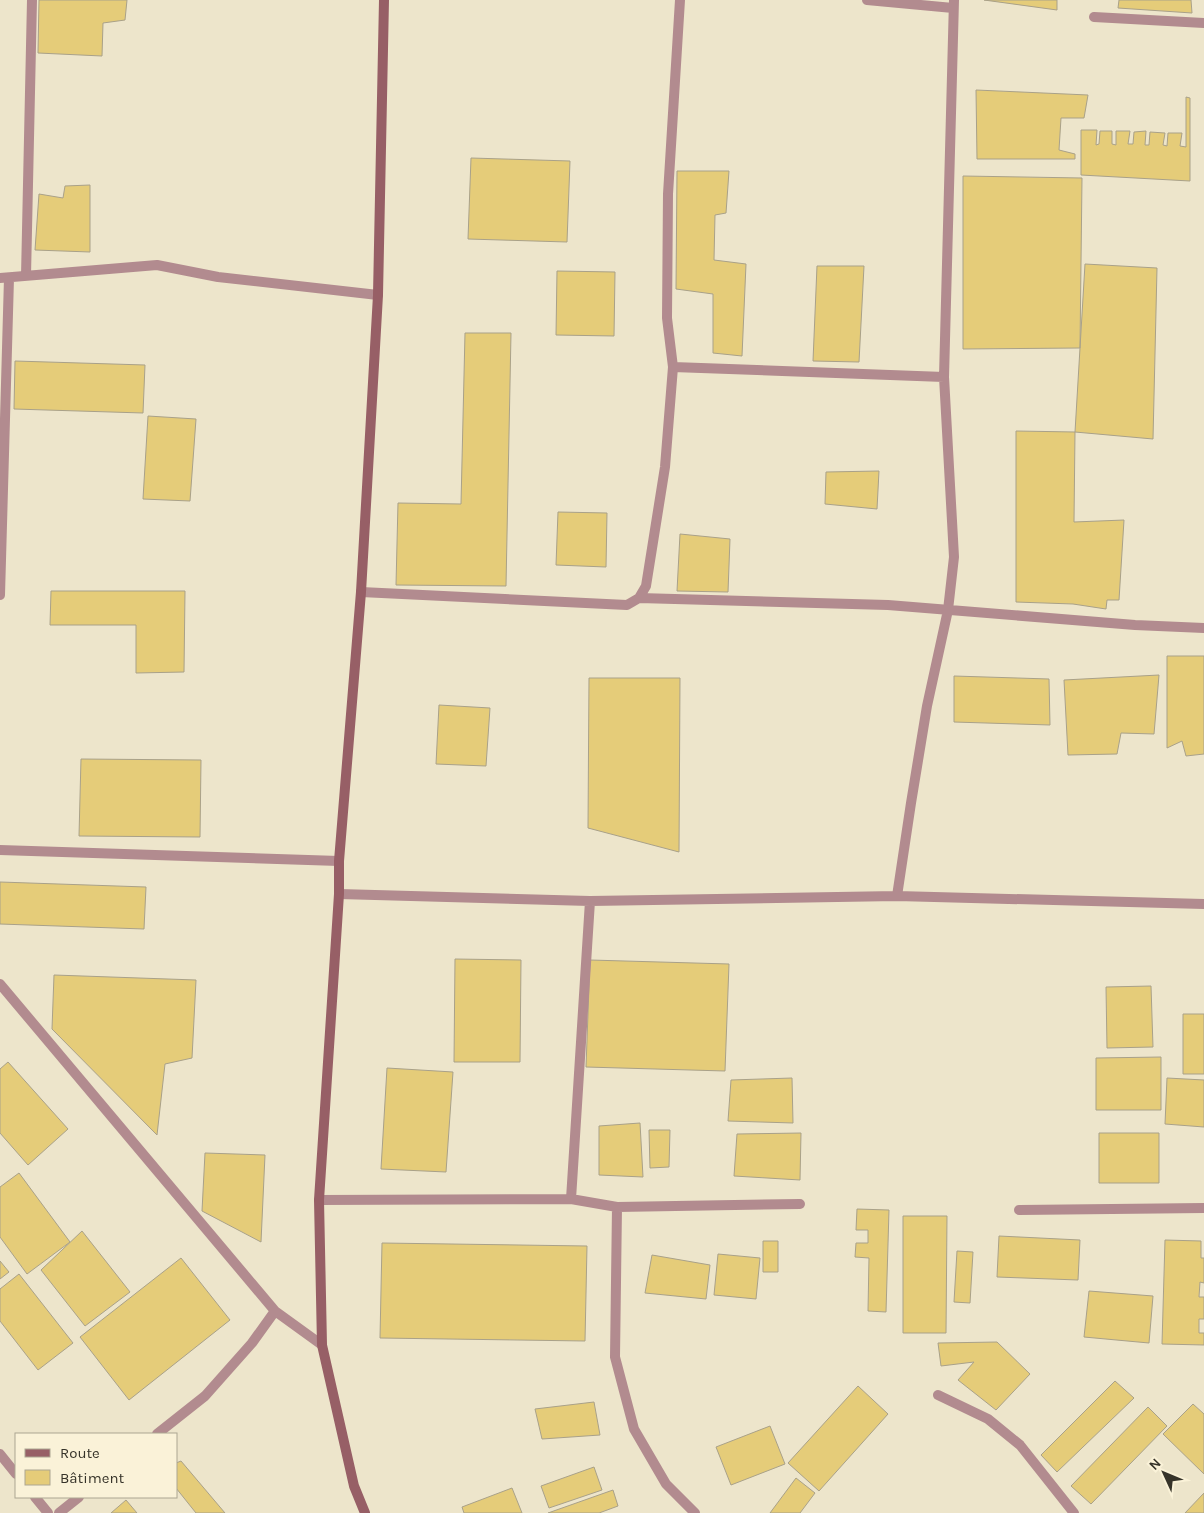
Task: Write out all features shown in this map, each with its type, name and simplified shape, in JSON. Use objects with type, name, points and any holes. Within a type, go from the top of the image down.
[{"type":"street","points":[[26,276],[32,0]]},
{"type":"street","points":[[365,1513],[354,1486],[322,1344],[319,1200],[339,894],[339,861],[362,592],[378,295],[384,0]]},
{"type":"street","points":[[362,592],[627,605],[638,598],[646,586],[666,467],[673,367],[667,318],[668,194],[680,0]]},
{"type":"street","points":[[867,0],[954,4],[944,377],[954,557],[948,610],[910,803],[897,896]]},
{"type":"street","points":[[1094,17],[1204,23]]},
{"type":"street","points":[[0,595],[5,278],[157,265],[218,277],[378,295]]},
{"type":"street","points":[[673,367],[944,377]]},
{"type":"street","points":[[638,598],[888,605],[1135,625],[1204,628]]},
{"type":"street","points":[[0,850],[339,861]]},
{"type":"street","points":[[339,894],[590,901],[897,896],[1204,904]]},
{"type":"street","points":[[571,1199],[590,901]]},
{"type":"street","points":[[0,984],[275,1311],[322,1344]]},
{"type":"street","points":[[319,1200],[571,1199],[617,1207],[800,1204]]},
{"type":"street","points":[[617,1207],[615,1357],[634,1429],[666,1484],[695,1513]]},
{"type":"street","points":[[1018,1210],[1204,1208]]},
{"type":"street","points":[[158,1433],[205,1396],[252,1343],[275,1311]]},
{"type":"street","points":[[938,1395],[988,1419],[1020,1445],[1074,1513]]},
{"type":"street","points":[[0,1454],[15,1473]]},
{"type":"street","points":[[36,1498],[48,1513]]},
{"type":"street","points":[[59,1513],[78,1498]]},
{"type":"building","points":[[39,0],[127,0],[125,20],[103,23],[102,56],[38,53]]},
{"type":"building","points":[[984,0],[1057,0],[1057,10]]},
{"type":"building","points":[[1119,0],[1191,0],[1192,13],[1118,8]]},
{"type":"building","points":[[976,90],[1088,95],[1084,118],[1061,118],[1059,150],[1075,154],[1075,159],[977,159]]},
{"type":"building","points":[[1186,97],[1190,98],[1190,181],[1081,175],[1081,130],[1097,130],[1096,145],[1099,144],[1100,131],[1112,131],[1112,144],[1116,145],[1116,131],[1130,131],[1128,144],[1133,144],[1134,132],[1146,131],[1145,145],[1149,145],[1150,132],[1165,133],[1163,145],[1167,146],[1168,133],[1182,133],[1180,146],[1186,147]]},
{"type":"building","points":[[471,158],[570,161],[567,242],[468,239]]},
{"type":"building","points":[[677,171],[729,171],[726,213],[715,215],[714,260],[746,264],[742,356],[713,353],[713,294],[676,289]]},
{"type":"building","points":[[963,176],[1082,178],[1080,348],[963,349]]},
{"type":"building","points":[[90,185],[90,252],[35,250],[39,194],[63,198],[65,186]]},
{"type":"building","points":[[1085,264],[1157,268],[1153,439],[1075,432]]},
{"type":"building","points":[[817,266],[864,266],[859,362],[813,361]]},
{"type":"building","points":[[557,271],[615,272],[614,336],[556,335]]},
{"type":"building","points":[[465,333],[511,333],[506,586],[396,585],[398,503],[461,504]]},
{"type":"building","points":[[15,361],[145,365],[143,413],[14,409]]},
{"type":"building","points":[[148,416],[196,419],[190,501],[143,499]]},
{"type":"building","points":[[1016,431],[1075,432],[1074,522],[1124,520],[1119,600],[1107,600],[1106,609],[1073,604],[1016,602]]},
{"type":"building","points":[[879,471],[877,509],[825,504],[826,472]]},
{"type":"building","points":[[558,512],[607,513],[606,567],[556,565]]},
{"type":"building","points":[[680,534],[730,539],[728,592],[677,591]]},
{"type":"building","points":[[51,591],[185,591],[184,672],[136,673],[136,625],[50,625]]},
{"type":"building","points":[[1167,656],[1204,656],[1204,754],[1186,756],[1182,741],[1167,748]]},
{"type":"building","points":[[1159,675],[1154,734],[1121,733],[1117,754],[1068,755],[1064,680]]},
{"type":"building","points":[[954,676],[1049,679],[1050,725],[954,722]]},
{"type":"building","points":[[589,678],[680,678],[679,852],[588,828]]},
{"type":"building","points":[[439,705],[490,708],[486,766],[436,764]]},
{"type":"building","points":[[81,759],[201,760],[200,837],[79,836]]},
{"type":"building","points":[[0,882],[146,887],[144,929],[0,924]]},
{"type":"building","points":[[455,959],[521,960],[520,1062],[454,1062]]},
{"type":"building","points":[[590,960],[729,964],[725,1071],[586,1067]]},
{"type":"building","points":[[54,975],[196,980],[192,1058],[165,1064],[157,1135],[52,1029]]},
{"type":"building","points":[[1151,986],[1153,1047],[1107,1048],[1106,987]]},
{"type":"building","points":[[1183,1014],[1204,1014],[1204,1074],[1183,1074]]},
{"type":"building","points":[[1161,1057],[1161,1110],[1096,1110],[1096,1058]]},
{"type":"building","points":[[8,1062],[68,1129],[28,1165],[0,1133],[0,1069]]},
{"type":"building","points":[[387,1068],[453,1072],[446,1172],[381,1169]]},
{"type":"building","points":[[792,1078],[793,1123],[728,1121],[731,1080]]},
{"type":"building","points":[[1167,1078],[1204,1080],[1204,1127],[1165,1124]]},
{"type":"building","points":[[640,1123],[643,1177],[599,1175],[599,1126]]},
{"type":"building","points":[[649,1130],[670,1130],[669,1167],[650,1168]]},
{"type":"building","points":[[801,1133],[800,1180],[734,1176],[737,1134]]},
{"type":"building","points":[[1099,1133],[1159,1133],[1159,1183],[1099,1183]]},
{"type":"building","points":[[205,1153],[265,1155],[261,1242],[202,1211]]},
{"type":"building","points":[[19,1173],[70,1242],[27,1274],[0,1237],[0,1187]]},
{"type":"building","points":[[857,1209],[889,1210],[886,1312],[868,1311],[869,1258],[855,1257],[856,1243],[868,1243],[868,1230],[856,1230]]},
{"type":"building","points":[[903,1216],[947,1216],[946,1333],[903,1333]]},
{"type":"building","points":[[82,1231],[130,1292],[85,1326],[41,1270]]},
{"type":"building","points":[[999,1236],[1080,1240],[1078,1280],[997,1277]]},
{"type":"building","points":[[1165,1240],[1201,1241],[1201,1258],[1204,1258],[1204,1283],[1200,1282],[1199,1297],[1204,1297],[1204,1319],[1199,1319],[1199,1333],[1204,1333],[1204,1345],[1162,1344]]},
{"type":"building","points":[[763,1241],[778,1241],[778,1272],[763,1272]]},
{"type":"building","points":[[382,1243],[587,1246],[585,1341],[380,1338]]},
{"type":"building","points":[[957,1251],[973,1252],[970,1303],[954,1302]]},
{"type":"building","points":[[718,1254],[760,1258],[756,1299],[714,1295]]},
{"type":"building","points":[[652,1255],[710,1265],[706,1299],[645,1293]]},
{"type":"building","points":[[181,1258],[230,1320],[129,1400],[80,1337]]},
{"type":"building","points":[[0,1261],[9,1272],[0,1279]]},
{"type":"building","points":[[19,1274],[73,1343],[38,1370],[0,1321],[0,1289]]},
{"type":"building","points":[[1089,1291],[1153,1296],[1149,1343],[1084,1337]]},
{"type":"building","points":[[997,1342],[1030,1374],[996,1410],[958,1380],[974,1362],[941,1366],[938,1343]]},
{"type":"building","points":[[1115,1381],[1134,1398],[1057,1472],[1041,1455]]},
{"type":"building","points":[[858,1386],[888,1414],[819,1491],[788,1463]]},
{"type":"building","points":[[594,1402],[600,1435],[542,1439],[535,1409]]},
{"type":"building","points":[[1193,1404],[1204,1414],[1204,1474],[1163,1434]]},
{"type":"building","points":[[1148,1407],[1167,1426],[1091,1504],[1071,1486]]},
{"type":"building","points":[[770,1426],[785,1464],[731,1485],[716,1447]]},
{"type":"building","points":[[181,1461],[225,1513],[196,1513],[178,1490],[178,1462]]},
{"type":"building","points":[[594,1467],[602,1490],[549,1508],[541,1486]]},
{"type":"building","points":[[796,1478],[815,1493],[800,1513],[770,1513]]},
{"type":"building","points":[[512,1488],[522,1513],[464,1513],[462,1507]]},
{"type":"building","points":[[613,1490],[618,1506],[599,1513],[548,1513]]},
{"type":"building","points":[[1204,1493],[1204,1513],[1185,1513]]},
{"type":"building","points":[[126,1500],[137,1513],[111,1513]]}]
